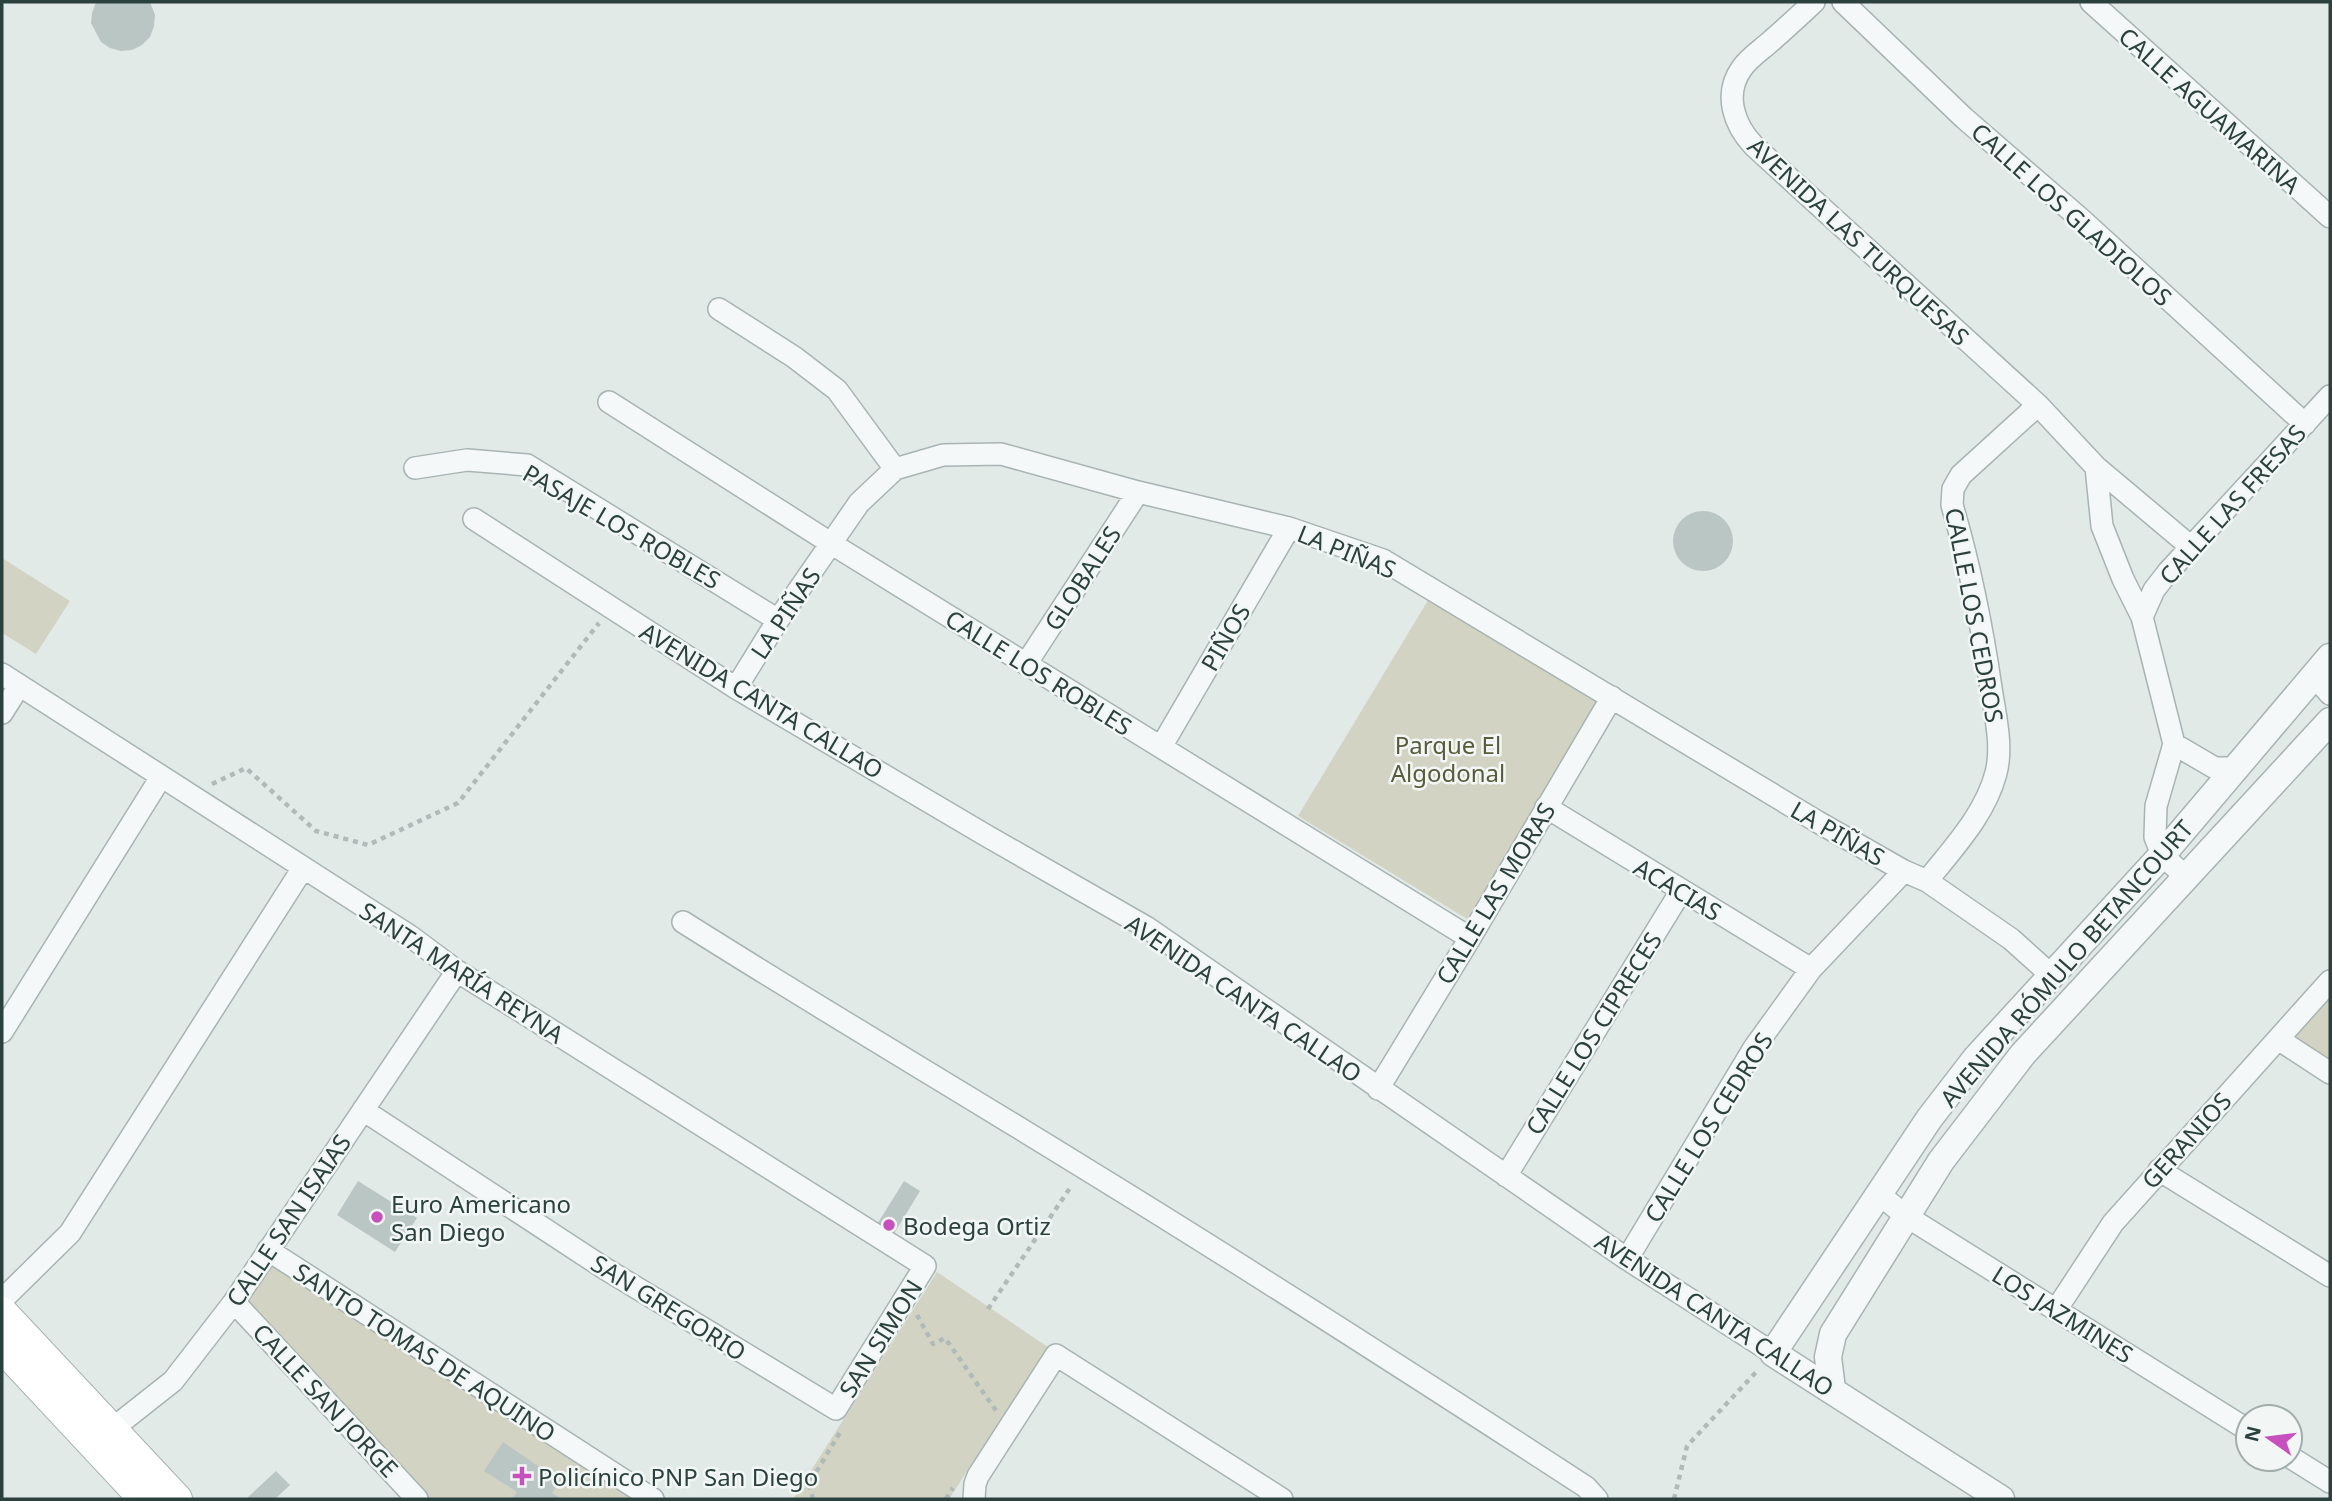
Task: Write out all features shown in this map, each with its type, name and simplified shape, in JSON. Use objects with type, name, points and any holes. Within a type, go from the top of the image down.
[{"type":"main road","points":[[2,1312],[102,1437],[144,1499]]},
{"type":"main road","points":[[2,1347],[102,1437],[177,1499]]},
{"type":"street","name":"AVENIDA LAS TURQUESAS","points":[[1814,2],[1743,67],[1735,82],[1732,98],[1734,116],[1742,133],[2038,405],[2096,467],[2190,546]]},
{"type":"street","name":"CALLE LOS GLADIOLOS","points":[[1843,2],[1964,118],[2082,220],[2305,424]]},
{"type":"street","name":"CALLE AGUAMARINA","points":[[2091,2],[2330,217]]},
{"type":"street","points":[[719,309],[794,357],[837,390],[895,469]]},
{"type":"street","name":"CALLE LAS FRESAS","points":[[2142,617],[2154,590],[2190,546],[2330,396]]},
{"type":"street","name":"CALLE LOS ROBLES","points":[[610,402],[832,544],[1470,938]]},
{"type":"street","name":"CALLE LOS CEDROS","points":[[1927,881],[1970,828],[1997,772],[1998,736],[1980,616],[1952,505],[1954,489],[1961,475],[2038,405]]},
{"type":"street","name":"LA PIÑAS","points":[[736,688],[778,620],[859,503],[895,469],[943,455],[1001,453],[1138,492],[1289,528],[1383,560],[1806,815],[1904,871],[1927,881],[2011,939],[2051,975]]},
{"type":"street","name":"PASAJE LOS ROBLES","points":[[415,468],[467,460],[527,464],[778,620]]},
{"type":"street","points":[[2096,467],[2102,526],[2123,579],[2142,617],[2174,744],[2156,806],[2155,837],[2162,855],[2186,877]]},
{"type":"street","name":"GLOBALES","points":[[1026,664],[1138,492]]},
{"type":"street","name":"AVENIDA CANTA CALLAO","points":[[474,519],[736,688],[1146,927],[1627,1259],[2001,1499]]},
{"type":"street","name":"PIÑOS","points":[[1161,747],[1289,528]]},
{"type":"street","name":"AVENIDA RÓMULO BETANCOURT","points":[[1773,1353],[1929,1119],[1976,1058],[2162,855],[2235,768],[2325,676]]},
{"type":"street","points":[[2,713],[11,680]]},
{"type":"street","name":"SANTA MARÍA REYNA","points":[[11,680],[410,936],[457,971],[925,1266]]},
{"type":"street","name":"CALLE LAS MORAS","points":[[1378,1089],[1612,697]]},
{"type":"street","name":"AVENIDA RÓMULO BETANCOURT","points":[[1832,1389],[1828,1357],[1833,1334],[1941,1161],[2024,1054],[2330,722]]},
{"type":"street","points":[[2174,744],[2215,768],[2235,768]]},
{"type":"street","points":[[2,1032],[161,777]]},
{"type":"street","name":"ACACIAS","points":[[1546,807],[1811,969]]},
{"type":"street","points":[[2,1300],[70,1233],[303,868]]},
{"type":"street","name":"CALLE LOS CEDROS","points":[[1627,1259],[1754,1048],[1811,969],[1904,871]]},
{"type":"street","name":"CALLE LOS CIPRECES","points":[[1506,1176],[1681,891]]},
{"type":"street","points":[[683,922],[826,1013],[1381,1353],[1586,1487],[1597,1499]]},
{"type":"street","name":"CALLE SAN ISAIAS","points":[[102,1437],[173,1381],[234,1302],[457,971]]},
{"type":"street","name":"GERANIOS","points":[[2056,1310],[2113,1223],[2330,981]]},
{"type":"street","points":[[2278,1039],[2330,1073]]},
{"type":"street","name":"SAN GREGORIO","points":[[363,1110],[604,1268],[842,1413]]},
{"type":"street","points":[[2159,1170],[2330,1276]]},
{"type":"street","name":"LOS JAZMINES","points":[[1880,1195],[1906,1216],[2234,1421]]},
{"type":"street","name":"SANTO TOMAS DE AQUINO","points":[[268,1250],[652,1499]]},
{"type":"street","name":"SAN SIMON","points":[[842,1413],[925,1266]]},
{"type":"street","name":"CALLE SAN JORGE","points":[[234,1302],[417,1499]]},
{"type":"street","points":[[974,1496],[975,1484],[982,1469],[1056,1355],[1282,1499]]},
{"type":"street","points":[[2304,1466],[2330,1482]]},
{"type":"path","points":[[189,795],[246,768],[316,831],[368,845],[458,803],[611,607]]},
{"type":"path","points":[[988,1309],[1083,1168]]},
{"type":"path","points":[[907,1295],[933,1344],[945,1338],[1000,1416]]},
{"type":"path","points":[[1674,1499],[1687,1446],[1773,1353]]},
{"type":"path","points":[[813,1499],[809,1484],[842,1413]]},
{"type":"green space","points":[[2,558],[70,601],[36,654],[2,633]]},
{"type":"green space","name":"Parque El Algodonal","points":[[1430,597],[1599,700],[1467,919],[1298,816]]},
{"type":"green space","points":[[2330,997],[2330,1062],[2292,1038]]},
{"type":"green space","points":[[271,1260],[639,1499],[427,1499],[243,1302]]},
{"type":"green space","points":[[937,1272],[1048,1347],[949,1499],[793,1499]]},
{"type":"building","points":[[96,2],[150,2],[155,15],[150,37],[132,50],[110,48],[101,42],[91,23]]},
{"type":"building","points":[[1697,511],[1709,511],[1728,524],[1733,541],[1731,553],[1720,566],[1709,571],[1697,571],[1678,558],[1673,547],[1673,535],[1686,516]]},
{"type":"building","name":"Euro Americano San Diego","points":[[358,1181],[417,1218],[395,1252],[337,1215]]},
{"type":"building","points":[[904,1181],[920,1191],[892,1237],[876,1226]]},
{"type":"building","name":"Policínico PNP San Diego","points":[[503,1442],[560,1481],[552,1493],[561,1499],[512,1499],[517,1492],[484,1471]]},
{"type":"building","points":[[276,1471],[290,1485],[275,1499],[246,1499]]},
{"type":"place","name":"Euro Americano San Diego","points":[[377,1217]]},
{"type":"place","name":"Bodega Ortiz","points":[[889,1225]]},
{"type":"place","name":"Policínico PNP San Diego","points":[[522,1476]]}]
